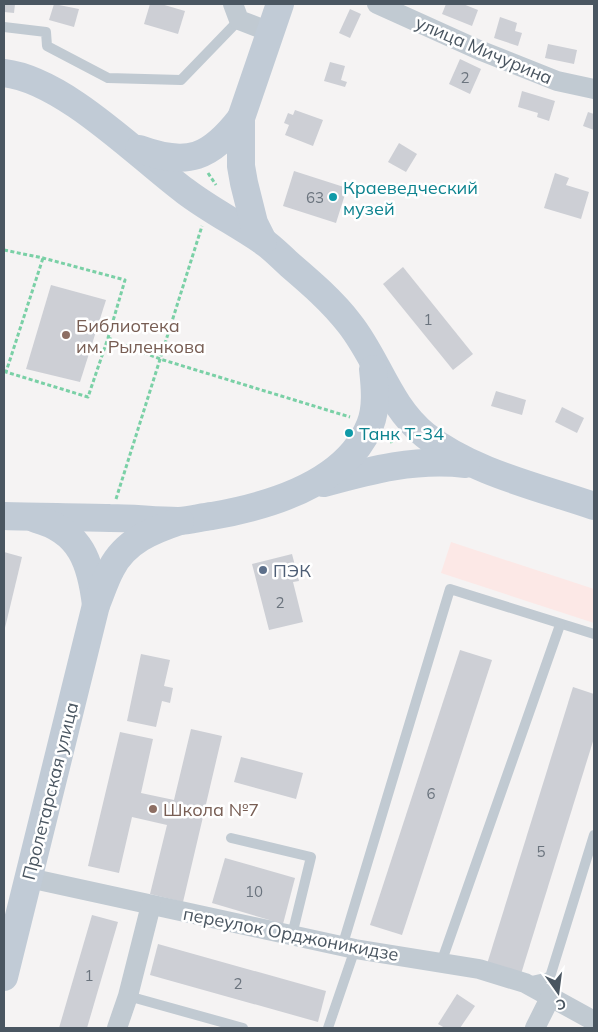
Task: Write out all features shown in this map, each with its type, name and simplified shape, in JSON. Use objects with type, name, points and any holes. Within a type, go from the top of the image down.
[{"type":"main road","points":[[263,241],[254,223],[244,183],[241,158],[241,118],[280,4]]},
{"type":"main road","points":[[4,73],[46,86],[72,102],[130,145],[209,209],[263,241],[340,312],[358,335],[393,399],[407,418],[443,448],[474,465],[594,506]]},
{"type":"main road","points":[[130,145],[154,154],[176,158],[199,155],[216,147],[241,118]]},
{"type":"main road","points":[[308,488],[325,477],[358,448],[371,424],[375,386],[372,360]]},
{"type":"main road","points":[[16,516],[180,521],[232,512],[273,501],[308,488],[396,465],[444,462],[474,465]]},
{"type":"main road","name":"Пролетарская улица","points":[[16,516],[46,522],[61,529],[72,539],[82,551],[90,567],[96,605]]},
{"type":"main road","name":"Пролетарская улица","points":[[6,959],[29,878],[96,605],[111,568],[121,553],[153,530],[180,521]]},
{"type":"street","name":"улица Мичурина","points":[[377,4],[479,50],[557,80],[594,89]]},
{"type":"street","points":[[236,12],[270,32]]},
{"type":"street","name":"переулок Орджоникидзе","points":[[29,878],[348,948],[479,969],[524,983],[591,1018]]},
{"type":"street","points":[[117,1028],[128,996],[151,905]]},
{"type":"street","points":[[535,1028],[550,998]]},
{"type":"lane","points":[[4,27],[46,32],[47,46],[108,78],[182,80],[236,12]]},
{"type":"lane","points":[[328,1028],[348,948],[450,589],[560,625],[594,634]]},
{"type":"lane","points":[[441,963],[560,625]]},
{"type":"lane","points":[[524,983],[550,977],[594,834]]},
{"type":"lane","points":[[231,838],[311,857],[292,935]]},
{"type":"lane","points":[[128,996],[243,1028]]},
{"type":"path","points":[[208,173],[219,190]]},
{"type":"path","points":[[113,506],[202,225]]},
{"type":"path","points":[[4,250],[43,258],[125,280],[88,397],[6,372],[43,258]]},
{"type":"path","points":[[108,338],[160,359],[358,419]]},
{"type":"shaded area","points":[[451,542],[594,589],[594,623],[441,573]]},
{"type":"building","points":[[4,4],[15,4],[14,13],[4,12]]},
{"type":"building","points":[[54,4],[79,9],[74,27],[49,20]]},
{"type":"building","points":[[150,4],[161,4],[185,11],[178,34],[144,24]]},
{"type":"building","points":[[446,4],[463,4],[478,10],[472,26],[442,14]]},
{"type":"building","points":[[350,9],[361,14],[350,38],[339,33]]},
{"type":"building","points":[[500,17],[517,23],[515,31],[522,33],[518,46],[494,38]]},
{"type":"building","points":[[548,44],[577,50],[574,64],[545,58]]},
{"type":"building","points":[[460,59],[481,69],[470,94],[449,84]]},
{"type":"building","points":[[330,62],[345,66],[341,80],[347,82],[345,87],[324,81]]},
{"type":"building","points":[[522,91],[555,101],[549,121],[537,117],[538,113],[518,107]]},
{"type":"building","points":[[295,110],[323,120],[313,146],[285,135],[289,125],[284,123],[288,113],[293,115]]},
{"type":"building","points":[[588,112],[594,114],[594,130],[583,126]]},
{"type":"building","points":[[399,143],[417,154],[406,172],[388,162]]},
{"type":"building","points":[[294,171],[347,188],[336,223],[283,206]]},
{"type":"building","points":[[555,173],[569,178],[566,185],[589,192],[581,219],[544,208]]},
{"type":"building","points":[[403,267],[473,354],[453,370],[383,284]]},
{"type":"building","name":"Библиотека им. Рыленкова","points":[[51,285],[106,300],[80,382],[26,369]]},
{"type":"building","points":[[496,391],[526,400],[522,415],[491,406]]},
{"type":"building","points":[[562,407],[584,418],[577,433],[555,422]]},
{"type":"building","points":[[4,552],[22,557],[4,632]]},
{"type":"building","points":[[292,554],[299,581],[293,582],[303,622],[269,630],[252,564]]},
{"type":"building","points":[[460,650],[492,660],[402,935],[370,925]]},
{"type":"building","points":[[141,654],[170,660],[164,686],[173,688],[170,703],[162,701],[156,727],[127,721]]},
{"type":"building","points":[[573,687],[594,694],[594,738],[521,974],[487,964]]},
{"type":"building","name":"Школа №7","points":[[191,729],[222,736],[183,902],[150,894],[167,825],[132,817],[119,873],[88,866],[120,732],[153,739],[141,793],[174,800]]},
{"type":"building","points":[[241,757],[303,773],[296,799],[234,782]]},
{"type":"building","points":[[225,858],[295,878],[283,924],[212,903]]},
{"type":"building","points":[[92,915],[118,922],[87,1028],[59,1028]]},
{"type":"building","points":[[158,944],[326,991],[318,1022],[150,975]]},
{"type":"building","points":[[457,994],[475,1006],[460,1028],[445,1028],[438,1024]]},
{"type":"place","name":"Краеведческий музей","points":[[333,197]]},
{"type":"place","name":"Библиотека им. Рыленкова","points":[[66,335]]},
{"type":"place","name":"Танк Т-34","points":[[349,433]]},
{"type":"place","name":"ПЭК","points":[[263,570]]},
{"type":"place","name":"Школа №7","points":[[153,809]]}]
